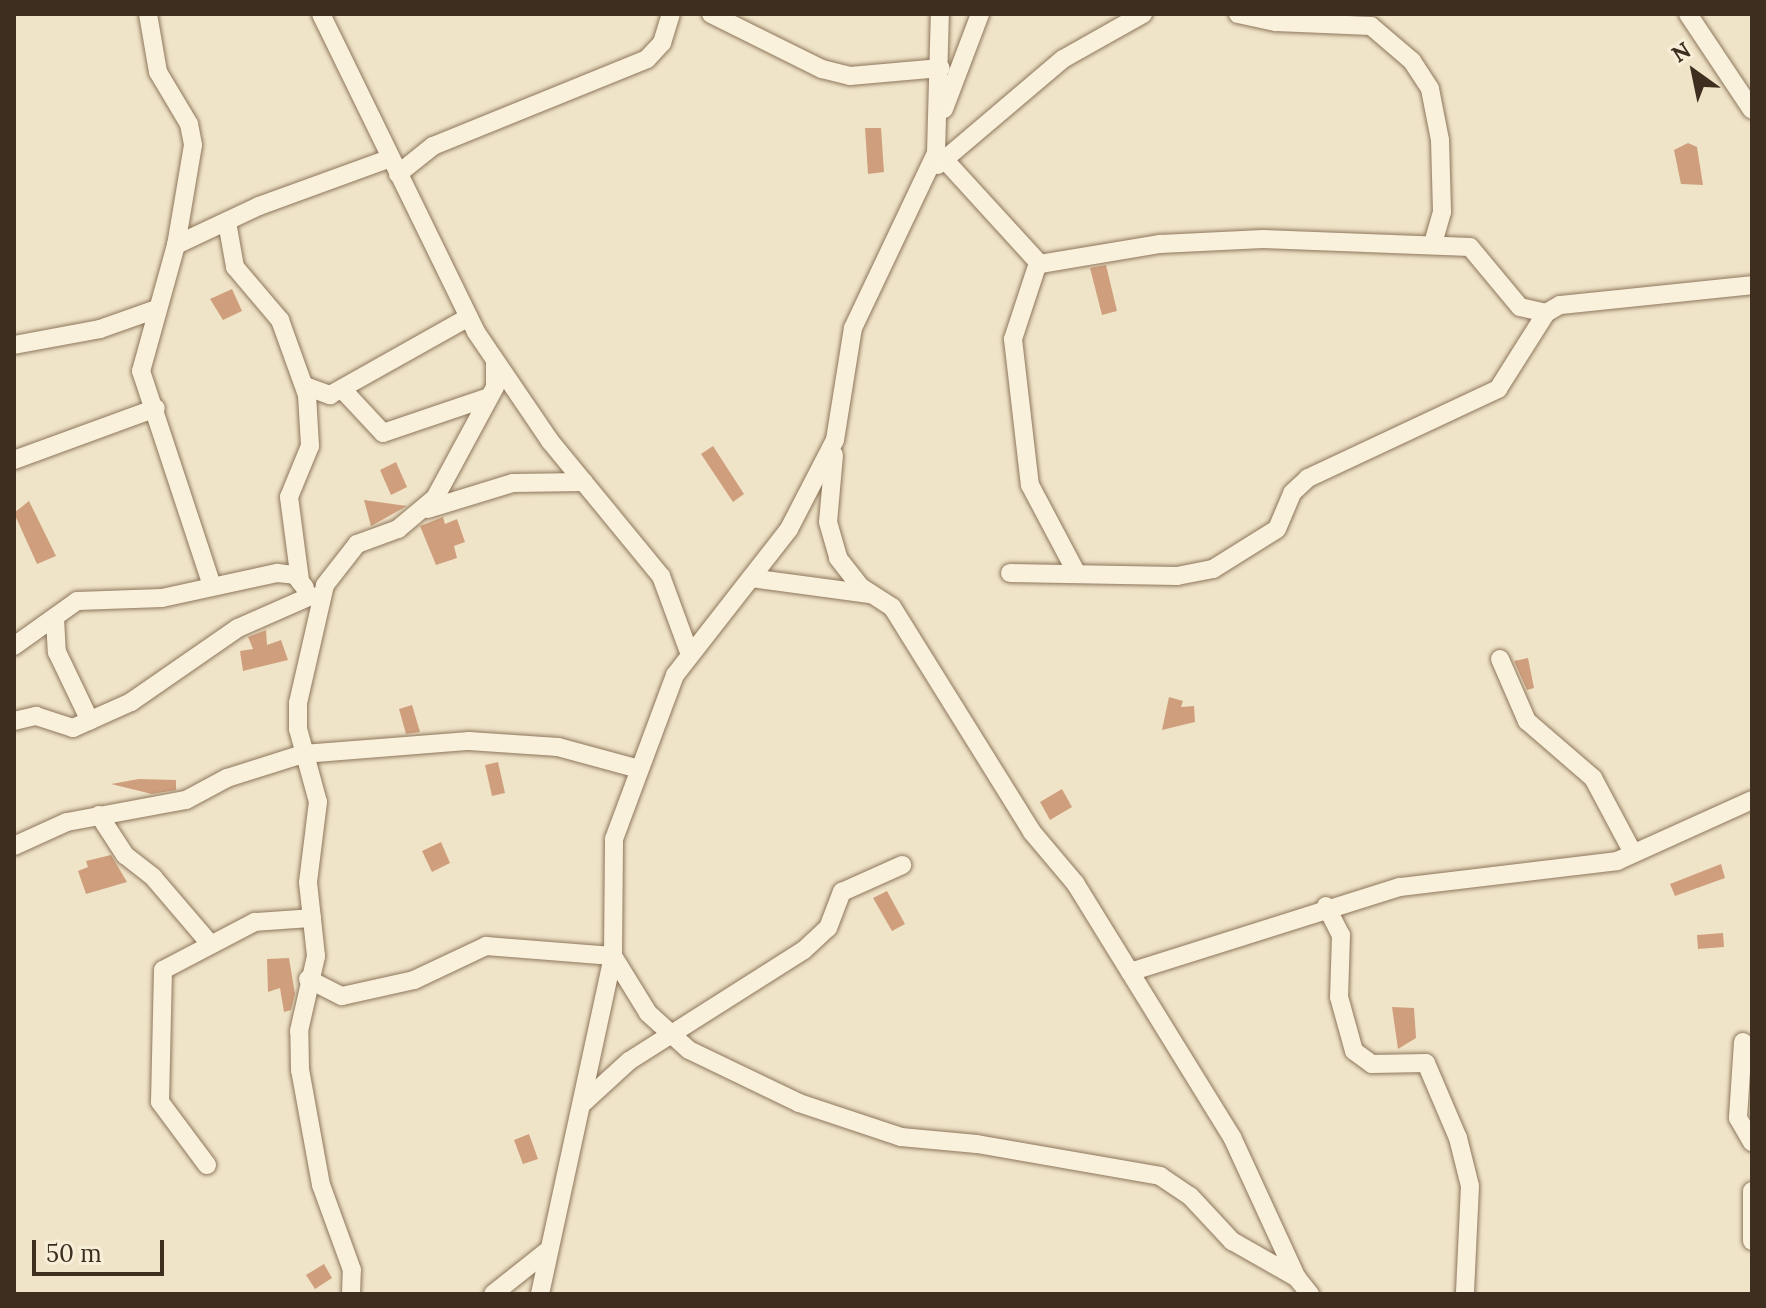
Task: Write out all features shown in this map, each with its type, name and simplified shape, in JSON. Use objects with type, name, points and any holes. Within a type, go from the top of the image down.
[{"type":"street","points":[[148,14],[162,83],[192,132],[176,245],[154,310],[141,371],[156,408],[211,583]]},
{"type":"street","points":[[321,14],[469,317],[495,361],[584,482],[661,576],[689,652]]},
{"type":"street","points":[[176,245],[227,222],[394,166],[433,146],[647,59],[662,43],[671,14]]},
{"type":"street","points":[[711,14],[822,69],[850,76],[941,68]]},
{"type":"street","points":[[938,127],[940,14]]},
{"type":"street","points":[[980,14],[938,127],[926,175],[853,328],[835,440],[828,522],[836,552],[855,581],[877,595],[904,624],[999,781],[1075,883],[1232,1137],[1297,1278],[1310,1294]]},
{"type":"street","points":[[926,175],[1063,59],[1143,14]]},
{"type":"street","points":[[1238,14],[1276,22],[1371,26],[1412,61],[1430,89],[1440,140],[1442,212],[1433,244]]},
{"type":"street","points":[[1688,14],[1752,110]]},
{"type":"street","points":[[944,159],[1038,263]]},
{"type":"street","points":[[227,222],[235,267],[280,320],[305,386],[310,446],[289,497],[310,594],[298,703],[303,754],[318,802],[309,871],[316,956],[308,979],[300,1070],[321,1185],[352,1270],[351,1294]]},
{"type":"street","points":[[1038,263],[1160,244],[1263,239],[1470,247],[1520,307],[1546,313],[1603,297],[1752,285]]},
{"type":"street","points":[[1038,263],[1013,339],[1030,485],[1076,572]]},
{"type":"street","points":[[14,345],[100,329],[154,310]]},
{"type":"street","points":[[1010,573],[1177,576],[1213,569],[1277,529],[1292,493],[1308,478],[1498,389],[1546,313]]},
{"type":"street","points":[[305,386],[330,395],[469,317]]},
{"type":"street","points":[[14,721],[36,716],[68,729],[131,702],[238,628],[310,594],[357,544],[398,529],[421,512],[445,484],[456,450],[489,397],[497,380],[495,361]]},
{"type":"street","points":[[342,389],[383,433],[489,397]]},
{"type":"street","points":[[14,460],[156,408]]},
{"type":"street","points":[[540,1294],[546,1252],[613,956],[614,839],[639,769],[689,652],[789,529],[835,440]]},
{"type":"street","points":[[421,512],[513,483],[584,482]]},
{"type":"street","points":[[14,646],[55,618],[71,602],[162,598],[211,583],[277,573],[310,594]]},
{"type":"street","points":[[751,578],[877,595]]},
{"type":"street","points":[[55,618],[57,652],[90,721]]},
{"type":"street","points":[[1500,659],[1527,721],[1593,778],[1633,853]]},
{"type":"street","points":[[14,846],[57,826],[99,815],[180,802],[227,778],[303,754],[469,741],[558,747],[639,769]]},
{"type":"street","points":[[1130,972],[1233,944],[1326,906],[1400,887],[1586,867],[1633,853],[1752,800]]},
{"type":"street","points":[[99,815],[129,860],[153,877],[211,945]]},
{"type":"street","points":[[581,1105],[649,1049],[820,937],[842,892],[902,865]]},
{"type":"street","points":[[1326,906],[1341,935],[1339,997],[1354,1051],[1372,1064],[1426,1063],[1453,1124],[1470,1186],[1465,1294]]},
{"type":"street","points":[[207,1165],[160,1102],[158,1044],[163,970],[255,922],[312,918]]},
{"type":"street","points":[[308,979],[342,996],[414,980],[486,946],[613,956]]},
{"type":"street","points":[[613,956],[648,1013],[689,1050],[872,1129],[1160,1176],[1190,1196],[1232,1241],[1297,1278]]},
{"type":"street","points":[[1743,1042],[1738,1118],[1752,1142]]},
{"type":"street","points":[[649,1049],[689,1050]]},
{"type":"street","points":[[1752,1191],[1752,1241]]},
{"type":"street","points":[[493,1294],[546,1252]]},
{"type":"building","points":[[865,128],[881,128],[884,172],[868,174]]},
{"type":"building","points":[[1688,143],[1697,147],[1703,185],[1681,184],[1674,150]]},
{"type":"building","points":[[1106,265],[1117,311],[1102,315],[1090,268]]},
{"type":"building","points":[[232,289],[242,311],[223,320],[210,299]]},
{"type":"building","points":[[713,446],[744,494],[733,502],[701,454]]},
{"type":"building","points":[[396,462],[407,487],[391,495],[380,470]]},
{"type":"building","points":[[364,500],[407,506],[371,526]]},
{"type":"building","points":[[29,501],[56,556],[37,564],[14,513]]},
{"type":"building","points":[[443,517],[445,524],[457,519],[465,542],[454,546],[457,558],[436,565],[420,526]]},
{"type":"building","points":[[266,630],[267,645],[281,640],[288,660],[243,671],[240,651],[253,649],[248,637]]},
{"type":"building","points":[[1528,658],[1534,688],[1527,690],[1514,661]]},
{"type":"building","points":[[1169,697],[1183,701],[1181,707],[1194,706],[1195,722],[1162,730]]},
{"type":"building","points":[[412,705],[420,732],[406,734],[399,709]]},
{"type":"building","points":[[498,762],[505,793],[492,796],[485,765]]},
{"type":"building","points":[[139,779],[176,780],[176,790],[152,794],[111,784]]},
{"type":"building","points":[[1062,789],[1072,807],[1050,820],[1040,802]]},
{"type":"building","points":[[441,842],[450,863],[432,872],[422,851]]},
{"type":"building","points":[[111,855],[127,882],[86,894],[78,871],[88,867],[86,861]]},
{"type":"building","points":[[1721,864],[1725,878],[1675,896],[1670,884]]},
{"type":"building","points":[[887,891],[905,924],[892,931],[873,898]]},
{"type":"building","points":[[1723,933],[1724,947],[1698,949],[1697,935]]},
{"type":"building","points":[[289,958],[295,994],[291,1010],[284,1012],[280,988],[268,992],[267,959]]},
{"type":"building","points":[[1392,1007],[1414,1008],[1416,1038],[1398,1049]]},
{"type":"building","points":[[529,1134],[538,1159],[523,1164],[514,1140]]},
{"type":"building","points":[[324,1264],[332,1278],[315,1289],[306,1275]]}]
